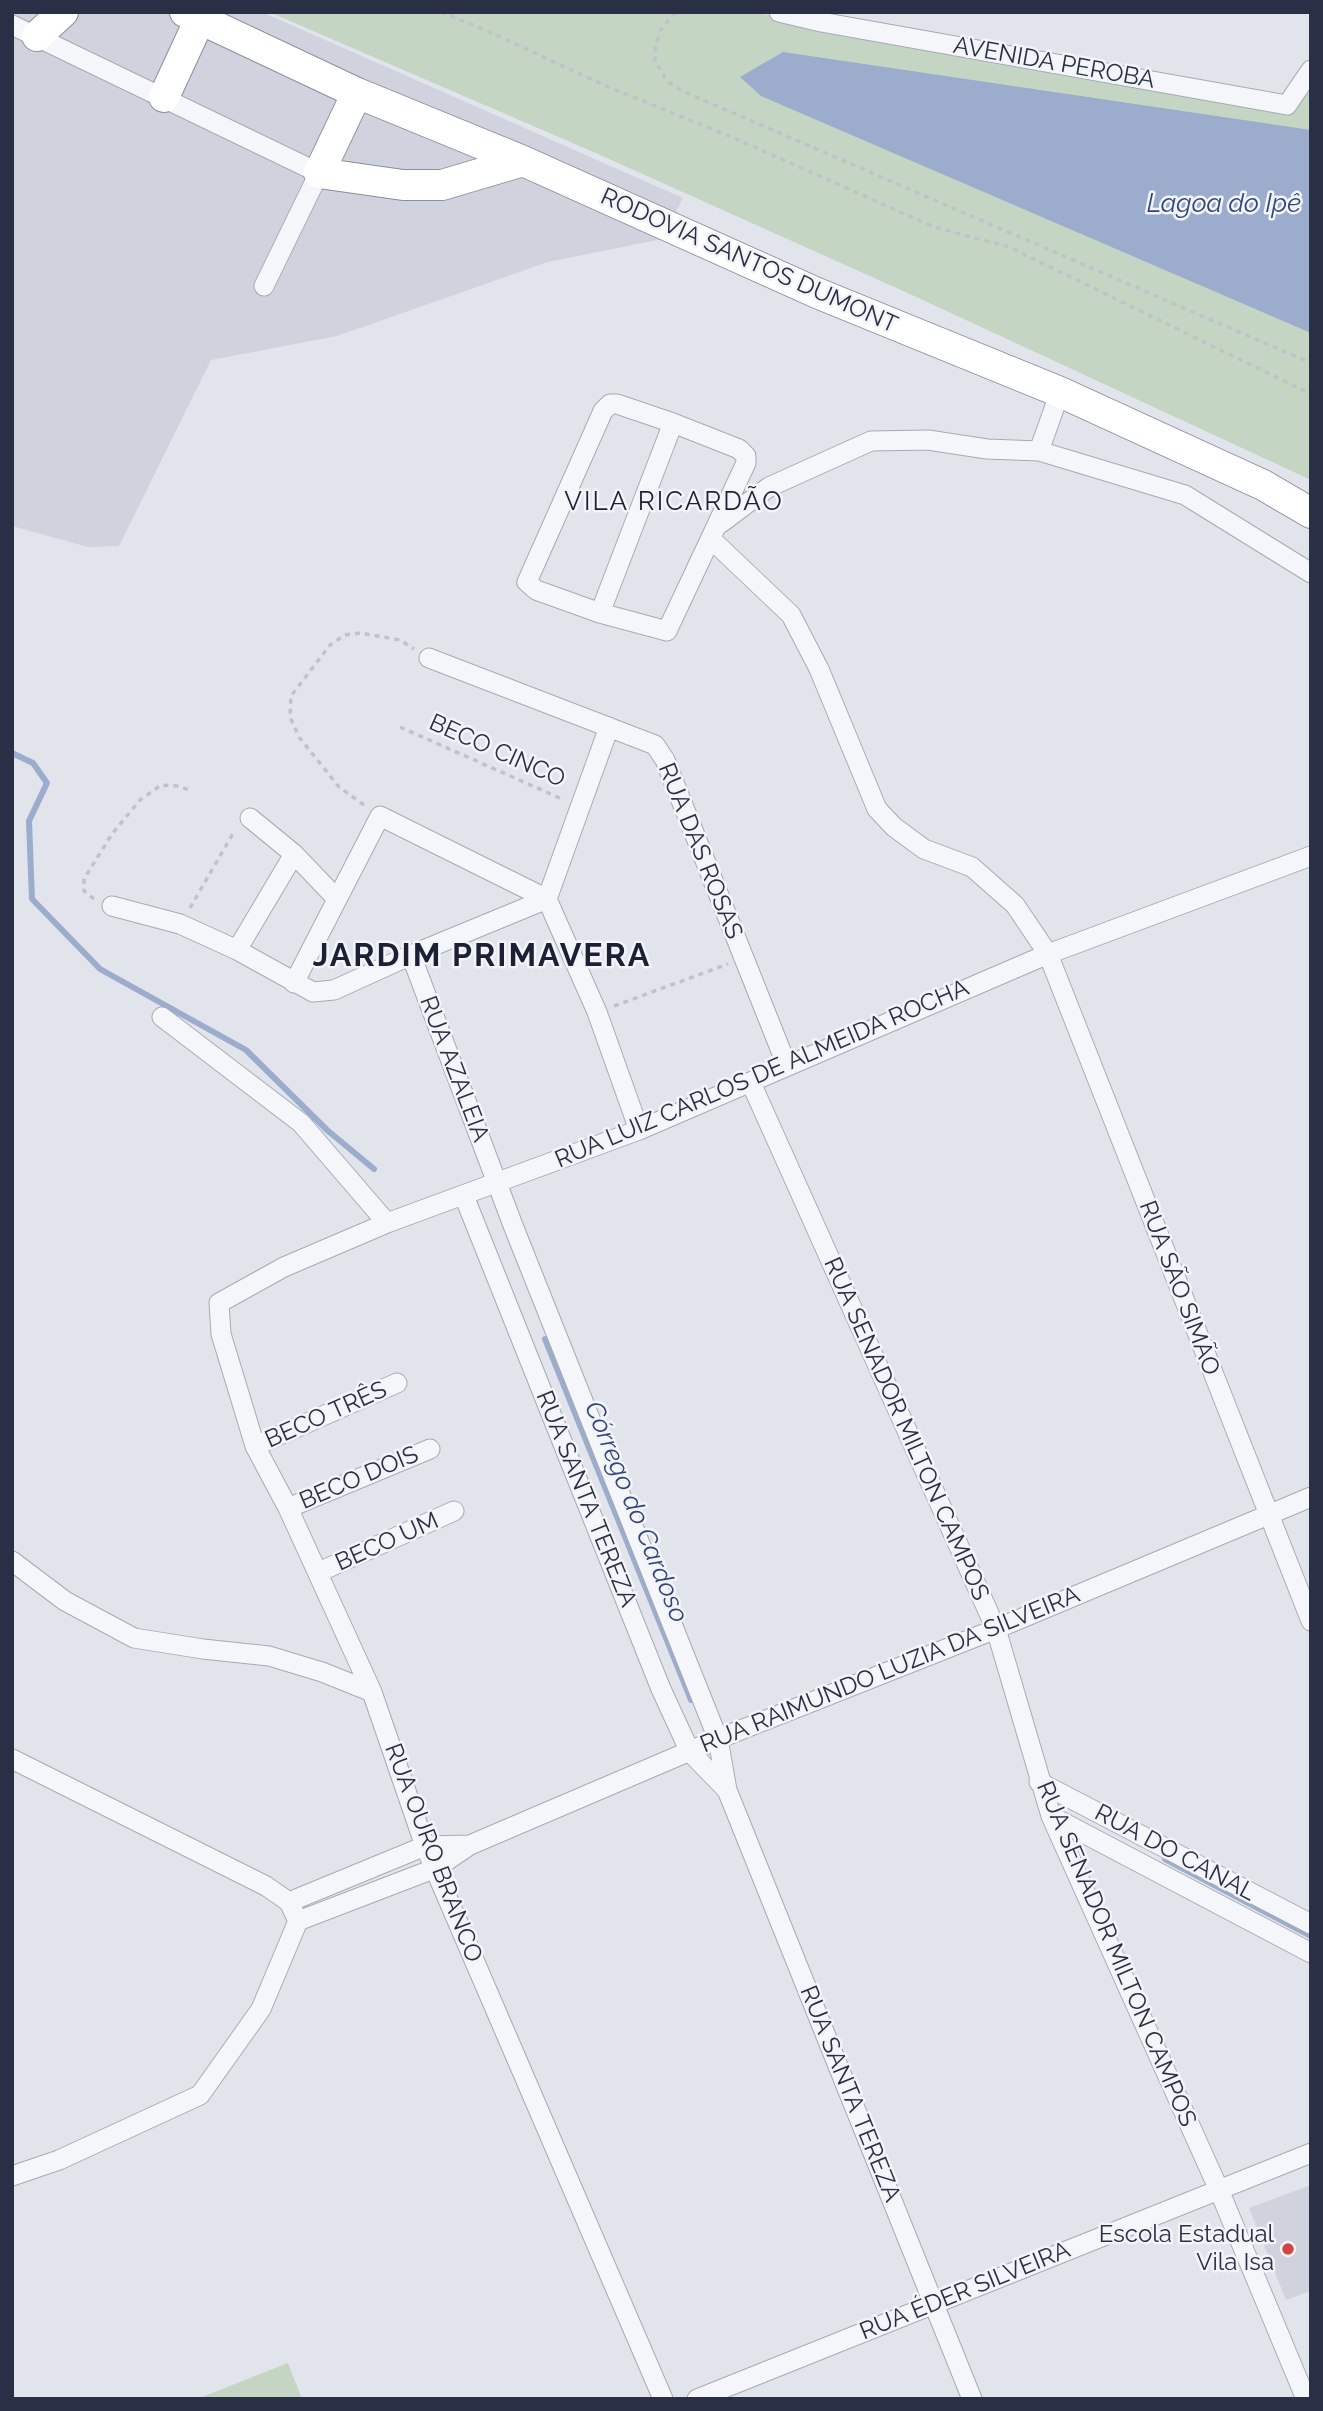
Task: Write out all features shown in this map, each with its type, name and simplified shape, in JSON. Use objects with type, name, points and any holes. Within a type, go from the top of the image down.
[{"type":"highway","points":[[24,31],[63,12]]},
{"type":"highway","points":[[164,97],[192,16]]},
{"type":"highway","name":"RODOVIA SANTOS DUMONT","points":[[192,16],[357,93],[523,161],[817,293],[1060,392],[1263,485],[1311,513]]},
{"type":"highway","points":[[357,93],[319,173],[403,185],[442,185],[523,161]]},
{"type":"street","name":"AVENIDA PEROBA","points":[[779,12],[821,22],[1287,105],[1311,70]]},
{"type":"street","points":[[24,31],[319,173],[264,286]]},
{"type":"street","points":[[1039,451],[1060,392]]},
{"type":"street","points":[[617,404],[673,423],[739,449],[746,456],[746,463],[667,631],[600,613],[529,585],[528,578],[606,407],[617,404]]},
{"type":"street","points":[[600,613],[673,423]]},
{"type":"street","points":[[714,532],[769,487],[871,441],[928,440],[987,449],[1039,451],[1185,495],[1311,573]]},
{"type":"street","name":"RUA SÃO SIMÃO","points":[[714,532],[791,615],[819,670],[877,809],[894,827],[924,849],[971,867],[1015,905],[1048,954],[1311,1621]]},
{"type":"street","name":"RUA DAS ROSAS","points":[[429,658],[655,746],[665,760],[787,1066]]},
{"type":"street","points":[[112,906],[180,924],[237,950],[313,992],[334,990],[547,899],[609,727]]},
{"type":"street","points":[[295,983],[380,816],[547,899],[597,1012],[639,1130]]},
{"type":"street","points":[[250,818],[294,854],[337,899]]},
{"type":"street","points":[[237,950],[294,854]]},
{"type":"street","name":"RUA LUIZ CARLOS DE ALMEIDA ROCHA","points":[[219,1303],[284,1267],[387,1223],[639,1130],[1048,954],[1308,862]]},
{"type":"street","name":"RUA AZALEIA","points":[[411,955],[498,1184]]},
{"type":"street","points":[[163,1017],[301,1123],[387,1223]]},
{"type":"street","name":"RUA SENADOR MILTON CAMPOS","points":[[751,1083],[996,1629],[1051,1816],[1219,2190],[1307,2399]]},
{"type":"street","name":"RUA SANTA TEREZA","points":[[498,1184],[718,1739],[727,1790],[972,2399]]},
{"type":"street","name":"RUA SANTA TEREZA","points":[[464,1196],[662,1689],[690,1752],[727,1790]]},
{"type":"street","name":"RUA OURO BRANCO","points":[[219,1303],[221,1334],[255,1446],[289,1508],[372,1692],[425,1846],[663,2399]]},
{"type":"street","name":"BECO TRÊS","points":[[255,1446],[397,1383]]},
{"type":"street","name":"BECO DOIS","points":[[289,1508],[429,1449]]},
{"type":"street","name":"RUA RAIMUNDO LUZIA DA SILVEIRA","points":[[294,1912],[436,1868],[470,1845],[718,1739],[996,1629],[1311,1497]]},
{"type":"street","name":"BECO UM","points":[[319,1572],[454,1511]]},
{"type":"street","points":[[12,1561],[65,1601],[134,1638],[269,1656],[322,1672],[372,1692]]},
{"type":"street","points":[[12,1759],[233,1868],[266,1886],[294,1912]]},
{"type":"street","name":"RUA DO CANAL","points":[[1040,1782],[1311,1924]]},
{"type":"street","name":"RUA DO CANAL","points":[[1051,1816],[1311,1953]]},
{"type":"street","name":"RUA RAIMUNDO LUZIA DA SILVEIRA","points":[[425,1846],[470,1845]]},
{"type":"street","points":[[12,2176],[59,2160],[200,2095],[261,2009],[294,1912],[425,1846]]},
{"type":"street","name":"RUA ÉDER SILVEIRA","points":[[698,2399],[1311,2153]]},
{"type":"path","points":[[441,12],[934,227],[1009,247],[1311,394]]},
{"type":"path","points":[[675,12],[660,31],[655,61],[667,80],[680,90],[1311,363]]},
{"type":"path","points":[[380,816],[339,787],[299,737],[290,716],[291,696],[330,645],[345,635],[360,633],[400,640],[429,658]]},
{"type":"path","name":"BECO CINCO","points":[[400,727],[580,807]]},
{"type":"path","points":[[112,906],[97,901],[84,891],[83,879],[112,834],[140,800],[160,785],[190,790]]},
{"type":"path","points":[[195,898],[236,828],[250,818]]},
{"type":"path","points":[[597,1012],[743,959]]},
{"type":"shaded area","points":[[12,12],[262,12],[683,198],[662,239],[548,262],[337,336],[211,360],[119,546],[88,547],[12,526]]},
{"type":"shaded area","name":"Escola Estadual Vila Isa","points":[[1311,2185],[1311,2291],[1286,2300],[1249,2208]]},
{"type":"green space","points":[[269,12],[755,12],[837,31],[1282,107],[1311,92],[1311,480],[912,295],[598,154]]},
{"type":"green space","points":[[288,2363],[302,2399],[197,2399]]},
{"type":"water","name":"Lagoa do Ipê","points":[[783,52],[1311,130],[1311,333],[761,96],[740,77]]},
{"type":"waterway","name":"Córrego do Cardoso","points":[[12,753],[33,763],[47,783],[29,821],[32,899],[100,969],[246,1050],[327,1130],[374,1169]]},
{"type":"waterway","name":"Córrego do Cardoso","points":[[545,1339],[691,1700]]},
{"type":"waterway","name":"Córrego do Cardoso","points":[[1165,1859],[1311,1936]]},
{"type":"place","name":"Escola Estadual Vila Isa","points":[[1288,2249]]},
{"type":"district","name":"VILA RICARDÃO","points":[[674,502]]},
{"type":"district","name":"JARDIM PRIMAVERA","points":[[482,956]]}]
